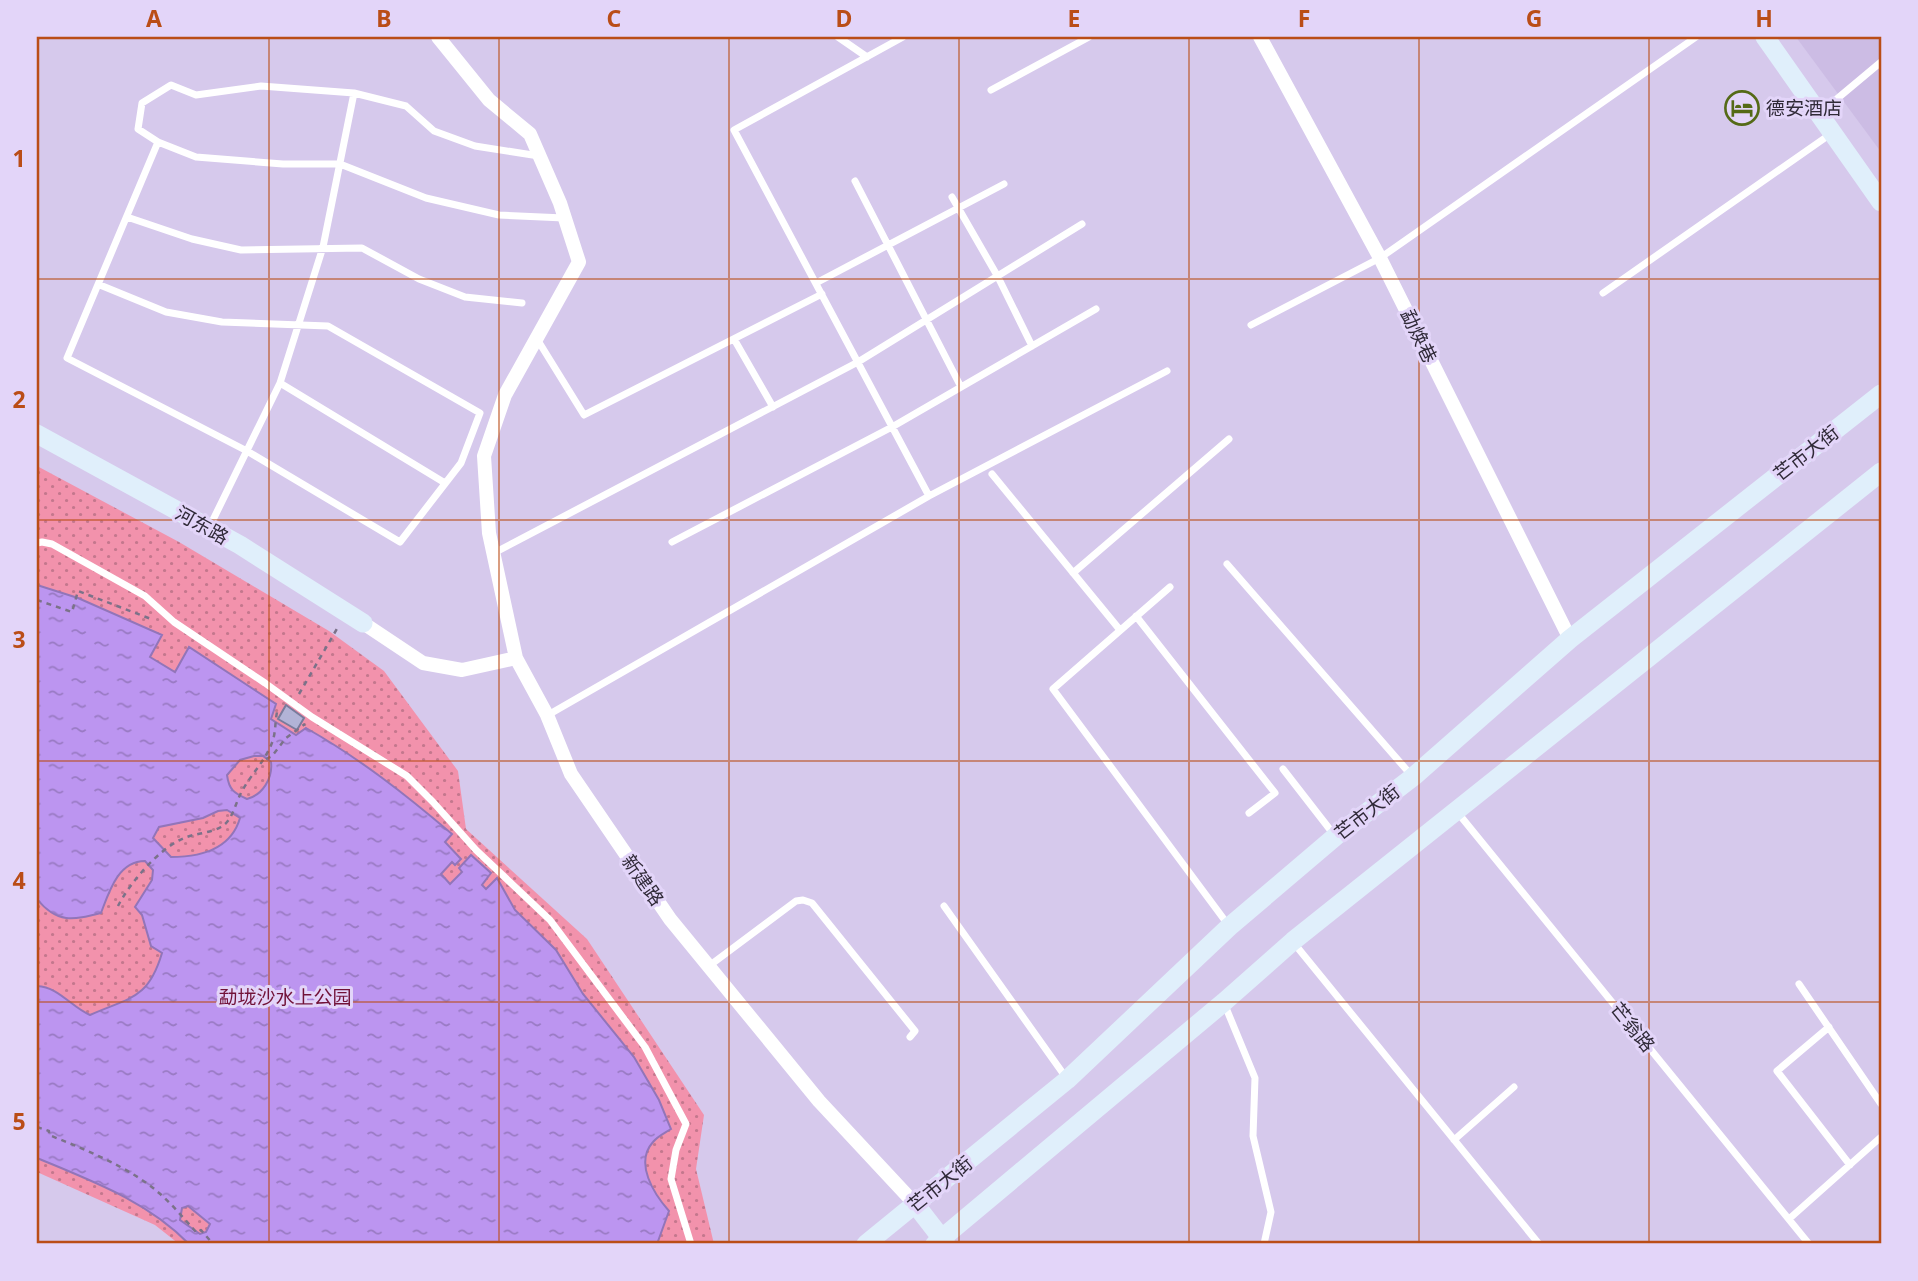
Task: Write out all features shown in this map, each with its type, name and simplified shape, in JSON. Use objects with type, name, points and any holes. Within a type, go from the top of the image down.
[{"type":"main road","points":[[1765,37],[1881,202]]},
{"type":"main road","name":"芒市大街","points":[[866,1244],[1067,1080],[1229,927],[1336,836],[1412,777],[1570,639],[1881,394]]},
{"type":"main road","name":"河东路","points":[[37,435],[209,528],[363,623]]},
{"type":"main road","points":[[915,1204],[941,1242],[1293,942],[1881,472]]},
{"type":"street","name":"新建路","points":[[438,37],[489,100],[530,134],[565,218],[579,261],[505,394],[484,456],[489,533],[516,658],[547,715],[571,774],[670,919],[819,1101],[915,1204]]},
{"type":"street","name":"勐焕巷","points":[[1260,37],[1380,258],[1570,639]]},
{"type":"street","points":[[363,623],[423,663],[462,670],[516,658]]},
{"type":"lane","points":[[838,37],[867,57]]},
{"type":"lane","points":[[903,37],[734,130],[929,496]]},
{"type":"lane","points":[[991,90],[1088,37]]},
{"type":"lane","points":[[1251,325],[1380,258],[1696,37]]},
{"type":"lane","points":[[1819,114],[1881,62]]},
{"type":"lane","points":[[540,156],[475,146],[434,131],[406,106],[354,93],[261,86],[196,95],[171,85],[142,103],[138,129],[158,142],[196,157],[283,164],[340,164],[426,198],[499,215],[565,218]]},
{"type":"lane","points":[[209,528],[280,383],[300,325],[323,247],[354,93]]},
{"type":"lane","points":[[1603,293],[1833,133]]},
{"type":"lane","points":[[100,285],[166,312],[222,322],[328,326],[480,413],[461,463],[400,542],[247,451],[68,358],[158,142]]},
{"type":"lane","points":[[855,180],[961,387]]},
{"type":"lane","points":[[816,283],[889,247],[1004,184]]},
{"type":"lane","points":[[952,197],[998,276],[1032,346]]},
{"type":"lane","points":[[127,217],[192,239],[241,250],[362,248],[419,279],[465,297],[522,303]]},
{"type":"lane","points":[[493,553],[858,362],[1082,224]]},
{"type":"lane","points":[[537,339],[584,415],[822,294]]},
{"type":"lane","points":[[672,542],[892,427],[1096,309]]},
{"type":"lane","points":[[734,339],[773,407]]},
{"type":"lane","points":[[547,715],[929,496],[1167,371]]},
{"type":"lane","points":[[280,383],[446,483]]},
{"type":"lane","points":[[1073,573],[1229,439]]},
{"type":"lane","points":[[992,474],[1120,630]]},
{"type":"lane","points":[[37,543],[42,541],[52,544],[145,596],[174,622],[369,754],[407,776],[476,850],[550,920],[645,1047],[686,1124],[676,1150],[671,1179],[691,1244]]},
{"type":"lane","points":[[1227,564],[1412,777]]},
{"type":"lane","points":[[1170,587],[1053,689],[1229,927]]},
{"type":"lane","points":[[1136,616],[1275,793],[1249,813]]},
{"type":"lane","points":[[1283,769],[1336,836]]},
{"type":"lane","name":"芒翁路","points":[[1456,810],[1809,1244]]},
{"type":"lane","points":[[709,966],[796,901],[812,903],[915,1031],[910,1037]]},
{"type":"lane","points":[[944,906],[1067,1080]]},
{"type":"lane","points":[[1293,942],[1539,1244]]},
{"type":"lane","points":[[1799,984],[1881,1104]]},
{"type":"lane","points":[[1224,1002],[1255,1078],[1254,1136],[1271,1212],[1265,1244]]},
{"type":"lane","points":[[1829,1027],[1777,1071],[1850,1165]]},
{"type":"lane","points":[[1454,1140],[1514,1087]]},
{"type":"lane","points":[[1788,1219],[1881,1137]]},
{"type":"path","points":[[37,600],[72,612],[78,591],[149,618],[174,622]]},
{"type":"path","points":[[294,703],[346,612]]},
{"type":"path","points":[[118,906],[148,866],[168,847],[194,834],[222,827],[264,759],[273,739],[276,720]]},
{"type":"path","points":[[264,759],[272,756],[286,738],[296,732]]},
{"type":"path","points":[[37,1127],[131,1174],[158,1192],[197,1233],[201,1230],[213,1244]]},
{"type":"shaded area","points":[[1796,37],[1881,37],[1881,152]]},
{"type":"green space","name":"勐垅沙水上公园","points":[[37,466],[179,542],[329,631],[384,671],[458,771],[466,829],[587,939],[704,1115],[696,1169],[714,1244],[179,1244],[155,1225],[37,1172]]},
{"type":"water","name":"勐垅沙水上公园","points":[[37,585],[78,598],[162,635],[150,657],[175,672],[189,647],[276,704],[271,719],[296,735],[306,728],[381,777],[452,834],[445,842],[461,859],[455,865],[452,862],[441,874],[450,884],[462,872],[459,868],[471,855],[491,873],[482,885],[486,889],[497,878],[515,910],[556,950],[583,994],[634,1057],[659,1100],[671,1129],[653,1142],[645,1159],[652,1187],[669,1211],[657,1244],[189,1244],[173,1229],[137,1204],[37,1158],[37,986],[52,990],[90,1015],[127,1000],[144,989],[157,968],[162,953],[151,946],[142,915],[135,907],[152,880],[153,870],[145,861],[128,866],[116,879],[101,913],[66,918],[52,913],[37,899]],"holes":[[[263,756],[271,762],[271,768],[262,790],[247,799],[233,790],[227,775],[240,760]],[[227,810],[240,818],[230,837],[213,849],[193,855],[171,857],[153,838],[159,827],[203,818]],[[188,1206],[210,1224],[206,1232],[200,1234],[180,1220],[182,1208]]]},
{"type":"building","points":[[286,705],[304,718],[297,730],[278,719]]},
{"type":"place","name":"德安酒店","points":[[1742,108]]}]
